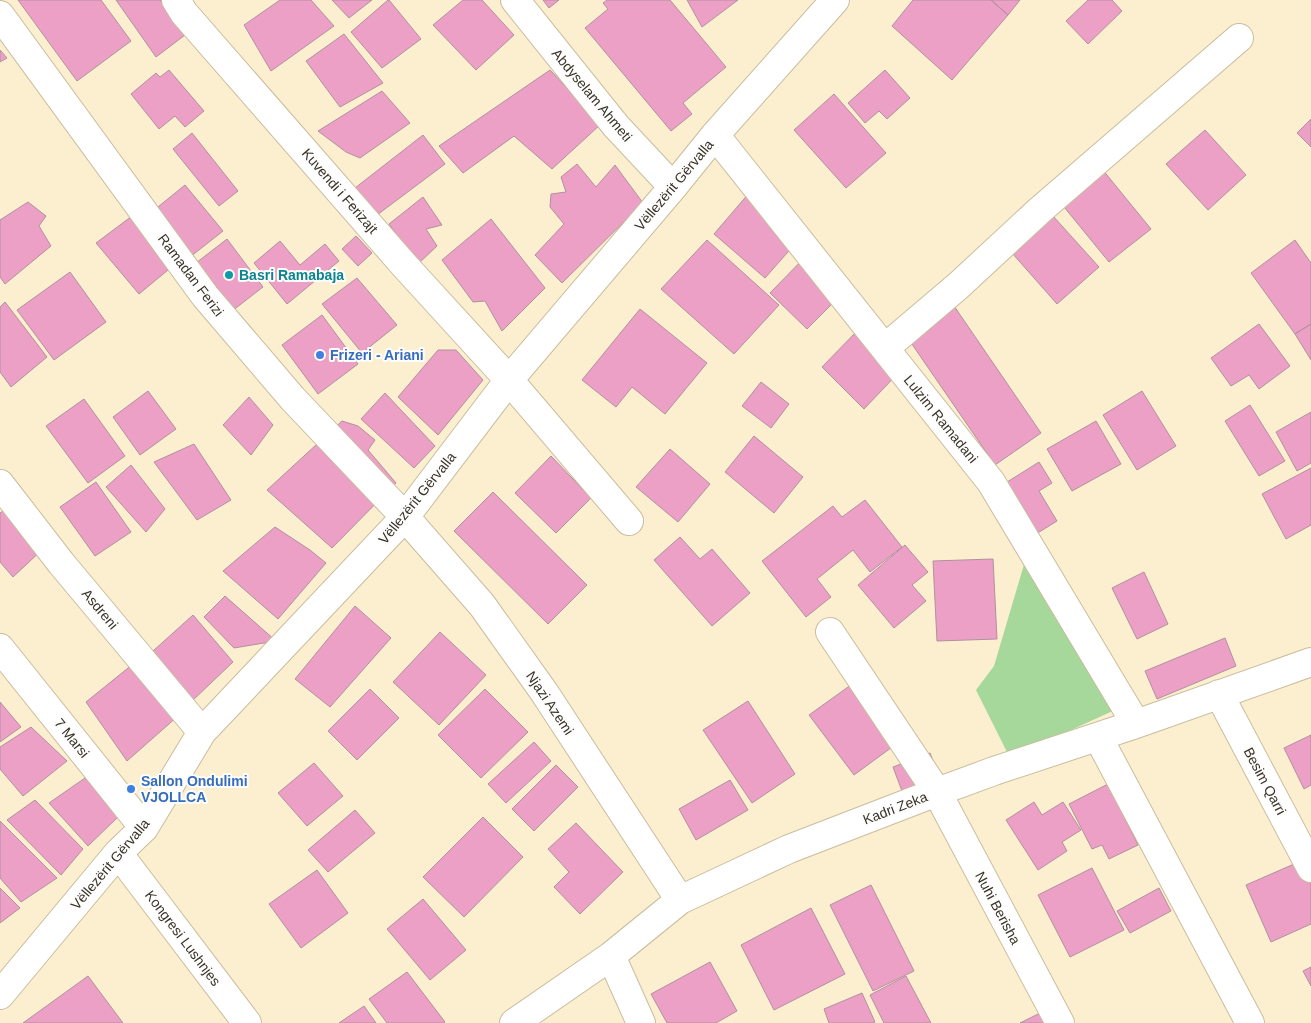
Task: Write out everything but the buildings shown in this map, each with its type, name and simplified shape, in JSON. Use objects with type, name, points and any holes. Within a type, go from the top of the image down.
[{"type":"street","name":"Kuvendi i Ferizajt","points":[[176,0],[184,13],[404,264],[509,380],[629,522]]},
{"type":"street","name":"Abdyselam Ahmeti","points":[[515,0],[616,126],[673,187]]},
{"type":"street","name":"Vëllezërit Gërvalla","points":[[0,995],[118,853],[144,828],[202,732],[405,517],[509,380],[715,135],[835,0]]},
{"type":"street","name":"Ramadan Ferizi","points":[[0,15],[205,296],[294,399],[405,517]]},
{"type":"street","points":[[885,348],[958,286],[1040,210],[1239,38]]},
{"type":"street","name":"Lulzim Ramadani","points":[[715,135],[991,482],[1136,724]]},
{"type":"street","name":"Asdreni","points":[[0,484],[61,563],[202,732]]},
{"type":"street","name":"Njazi Azemi","points":[[405,517],[482,605],[544,692],[680,900]]},
{"type":"street","name":"Nuhi Berisha","points":[[830,632],[937,792],[1060,1023]]},
{"type":"street","name":"7 Marsi","points":[[0,648],[144,828]]},
{"type":"street","name":"Kadri Zeka","points":[[514,1023],[612,956],[680,900],[789,849],[994,771],[1136,724],[1311,662]]},
{"type":"street","name":"Besim Qarri","points":[[1219,694],[1311,868]]},
{"type":"street","points":[[1098,736],[1250,1023]]},
{"type":"street","name":"Kongresi Lushnjes","points":[[118,853],[248,1023]]},
{"type":"street","points":[[612,956],[641,1023]]},
{"type":"green space","points":[[1028,551],[1117,709],[1010,758],[976,690],[994,666]]},
{"type":"place","name":"Basri Ramabaja","points":[[229,275]]},
{"type":"place","name":"Frizeri - Ariani","points":[[320,355]]},
{"type":"place","name":"Sallon Ondulimi VJOLLCA","points":[[131,789]]}]
